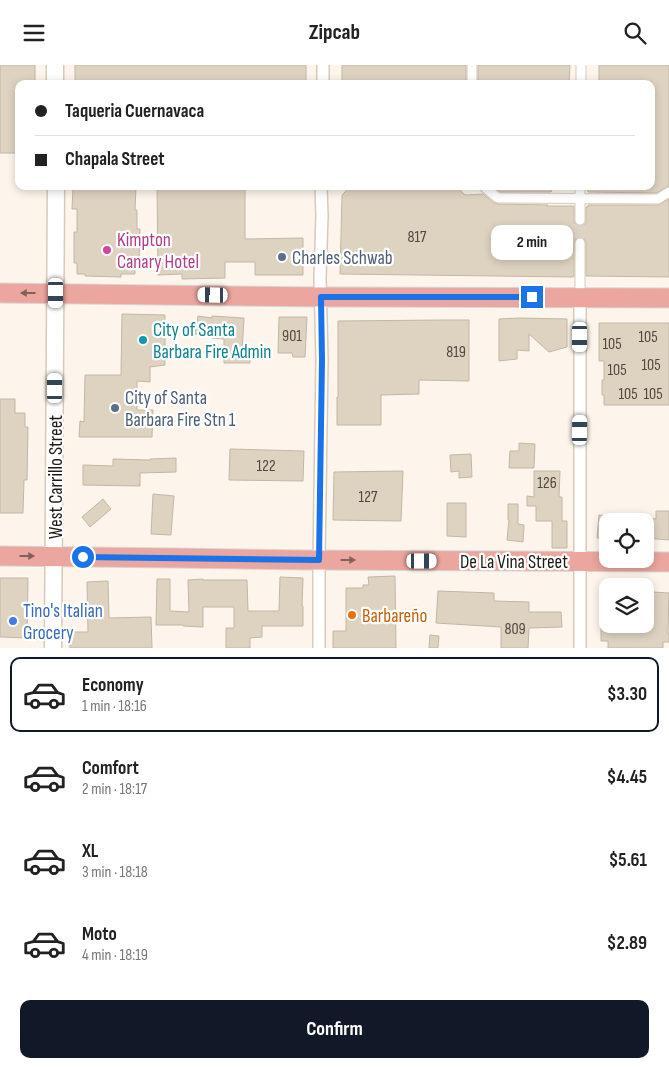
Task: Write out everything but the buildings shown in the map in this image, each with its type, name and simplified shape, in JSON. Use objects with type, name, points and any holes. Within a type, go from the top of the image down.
[{"type":"main road","points":[[55,65],[55,80]]},
{"type":"main road","name":"West Carrillo Street","points":[[53,648],[56,190]]},
{"type":"main road","points":[[0,293],[321,297],[669,298]]},
{"type":"main road","name":"De La Vina Street","points":[[0,556],[669,562]]},
{"type":"street","points":[[323,65],[323,80]]},
{"type":"street","points":[[472,65],[472,80]]},
{"type":"street","points":[[581,65],[581,80]]},
{"type":"street","points":[[319,648],[322,360],[320,278],[321,190]]},
{"type":"street","points":[[488,190],[498,198],[580,199],[658,199],[669,192]]},
{"type":"street","points":[[580,190],[580,221]]},
{"type":"street","points":[[580,243],[580,648]]},
{"type":"tunnel","points":[[580,220],[580,243]]},
{"type":"place","name":"Kimpton Canary Hotel","points":[[107,250]]},
{"type":"place","name":"Charles Schwab","points":[[282,257]]},
{"type":"place","name":"City of Santa Barbara Fire Admin","points":[[143,340]]},
{"type":"place","name":"City of Santa Barbara Fire Stn 1","points":[[115,408]]},
{"type":"place","name":"Barbareño","points":[[352,615]]},
{"type":"place","name":"Tino's Italian Grocery","points":[[13,621]]},
{"type":"route","points":[[83,557],[319,560],[321,297],[532,297]]}]
